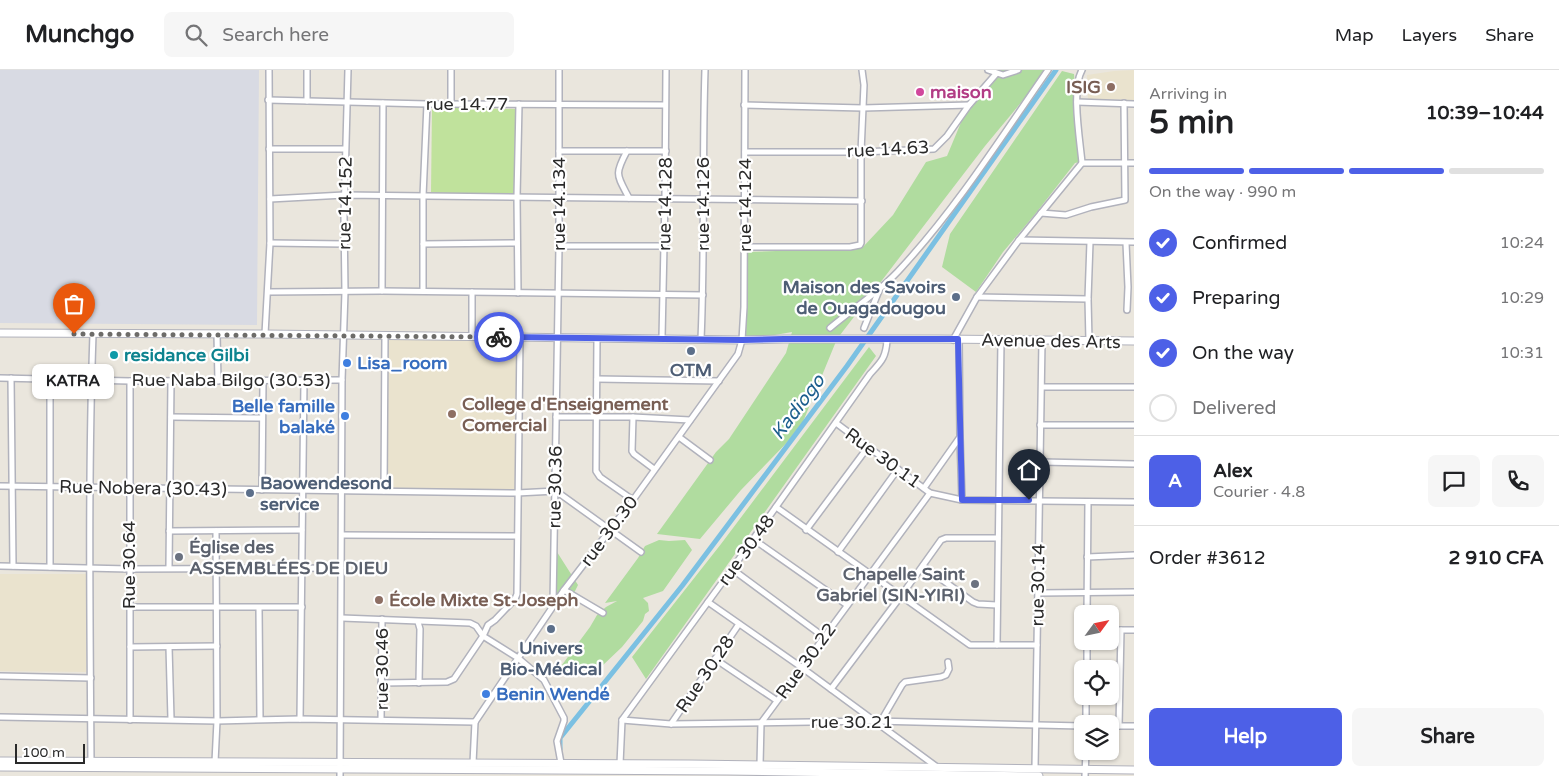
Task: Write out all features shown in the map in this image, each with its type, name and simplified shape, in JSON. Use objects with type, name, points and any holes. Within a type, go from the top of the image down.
[{"type":"main road","name":"Avenue des Arts","points":[[0,333],[742,340],[956,339],[1134,341]]},
{"type":"main road","points":[[0,761],[340,769],[689,770],[955,773],[1039,776]]},
{"type":"main road","points":[[0,767],[215,762],[340,769],[473,762],[620,764],[689,770],[760,765],[938,768],[955,773],[1035,768],[1085,773],[1134,770]]},
{"type":"street","points":[[265,334],[270,242],[269,70]]},
{"type":"street","points":[[307,70],[307,101]]},
{"type":"street","name":"rue 14.152","points":[[340,769],[341,568],[343,535],[342,380],[345,292],[344,195],[348,70]]},
{"type":"street","points":[[451,70],[451,104]]},
{"type":"street","name":"rue 14.134","points":[[557,338],[559,70]]},
{"type":"street","name":"rue 14.128","points":[[662,338],[666,198],[666,70]]},
{"type":"street","name":"rue 14.126","points":[[701,339],[705,70]]},
{"type":"street","name":"rue 14.124","points":[[742,340],[745,70]]},
{"type":"street","points":[[744,247],[857,246],[861,243],[862,70]]},
{"type":"street","points":[[988,70],[996,74],[1009,74],[1018,70]]},
{"type":"street","points":[[830,328],[881,288],[902,267],[949,212],[1048,70]]},
{"type":"street","points":[[962,500],[956,339],[977,297],[1019,240],[1082,163],[1077,102],[1078,80],[1082,70]]},
{"type":"street","name":"rue 14.63","points":[[745,152],[934,150],[996,74]]},
{"type":"street","name":"rue 14.77","points":[[268,100],[427,104],[665,105]]},
{"type":"street","points":[[1077,102],[1134,104]]},
{"type":"street","points":[[382,290],[383,103]]},
{"type":"street","points":[[1041,213],[1066,215],[1091,207],[1122,201],[1126,197],[1124,103]]},
{"type":"street","points":[[423,292],[423,196],[427,104]]},
{"type":"street","points":[[518,293],[517,197],[519,104]]},
{"type":"street","points":[[744,106],[863,108],[969,105]]},
{"type":"street","points":[[269,149],[345,149]]},
{"type":"street","points":[[559,151],[666,151]]},
{"type":"street","points":[[627,151],[620,164],[618,174],[629,198]]},
{"type":"street","points":[[1082,163],[1134,163]]},
{"type":"street","points":[[270,198],[344,195],[862,201]]},
{"type":"street","points":[[1019,240],[1134,242]]},
{"type":"street","points":[[270,242],[344,244]]},
{"type":"street","points":[[1089,341],[1090,242]]},
{"type":"street","points":[[423,244],[517,243]]},
{"type":"street","points":[[1126,243],[1131,287],[1127,310]]},
{"type":"street","points":[[559,246],[664,246]]},
{"type":"street","points":[[864,328],[881,288]]},
{"type":"street","points":[[268,292],[382,290],[703,295]]},
{"type":"street","points":[[472,292],[472,337]]},
{"type":"street","points":[[977,297],[1088,299]]},
{"type":"street","points":[[91,764],[90,487],[93,334]]},
{"type":"street","points":[[217,334],[218,381]]},
{"type":"street","points":[[384,491],[385,336]]},
{"type":"street","points":[[381,683],[447,682],[454,679],[483,636],[488,625],[515,599],[517,594],[520,338]]},
{"type":"street","name":"rue 30.36","points":[[553,606],[557,338]]},
{"type":"street","points":[[597,338],[597,474],[633,500]]},
{"type":"street","name":"rue 30.30","points":[[475,722],[564,590],[633,500],[738,354],[742,340]]},
{"type":"street","name":"rue 30.48","points":[[622,720],[732,570],[870,374],[884,358],[887,340]]},
{"type":"street","points":[[997,645],[1001,340]]},
{"type":"street","name":"rue 30.14","points":[[1035,768],[1042,462],[1040,425],[1042,341]]},
{"type":"street","name":"Rue Naba Bilgo (30.53)","points":[[0,378],[130,381],[342,380]]},
{"type":"street","points":[[12,378],[13,566]]},
{"type":"street","points":[[50,379],[50,567]]},
{"type":"street","points":[[597,379],[719,381]]},
{"type":"street","name":"Rue 30.64","points":[[130,381],[130,720]]},
{"type":"street","points":[[169,567],[171,381]]},
{"type":"street","points":[[262,490],[263,381]]},
{"type":"street","points":[[300,719],[304,381]]},
{"type":"street","points":[[1042,387],[1134,387]]},
{"type":"street","points":[[171,417],[262,418]]},
{"type":"street","points":[[556,417],[633,417],[690,420]]},
{"type":"street","points":[[633,417],[632,451],[654,469]]},
{"type":"street","name":"Rue 30.11","points":[[836,423],[930,493],[962,500],[1134,502]]},
{"type":"street","points":[[1040,425],[1134,425]]},
{"type":"street","points":[[679,437],[710,460]]},
{"type":"street","points":[[924,488],[960,437]]},
{"type":"street","points":[[806,530],[868,447]]},
{"type":"street","points":[[1042,462],[1134,464]]},
{"type":"street","points":[[838,552],[898,469]]},
{"type":"street","name":"Rue Nobera (30.43)","points":[[0,486],[517,493],[556,491]]},
{"type":"street","points":[[556,491],[641,552]]},
{"type":"street","name":"Rue 30.22","points":[[761,723],[776,700],[930,493]]},
{"type":"street","points":[[1087,605],[1088,502]]},
{"type":"street","points":[[776,507],[970,645],[1037,646]]},
{"type":"street","points":[[169,531],[302,530]]},
{"type":"street","points":[[215,762],[217,721],[216,531]]},
{"type":"street","points":[[343,535],[518,536]]},
{"type":"street","points":[[831,689],[941,540],[944,538],[998,538]]},
{"type":"street","points":[[753,540],[847,605]]},
{"type":"street","points":[[1087,557],[1134,555]]},
{"type":"street","points":[[0,566],[216,569],[341,568]]},
{"type":"street","points":[[923,566],[974,602],[998,605]]},
{"type":"street","points":[[732,570],[824,637]]},
{"type":"street","points":[[564,590],[603,613]]},
{"type":"street","points":[[1038,593],[1134,592]]},
{"type":"street","points":[[708,602],[878,721],[938,768]]},
{"type":"street","points":[[130,607],[302,607]]},
{"type":"street","points":[[259,608],[260,719]]},
{"type":"street","points":[[342,618],[470,623],[476,626],[483,636],[518,658],[544,680],[564,718],[557,741],[561,763]]},
{"type":"street","name":"rue 30.46","points":[[381,720],[382,619]]},
{"type":"street","points":[[418,622],[420,629],[420,683]]},
{"type":"street","name":"Rue 30.28","points":[[671,724],[739,624]]},
{"type":"street","points":[[1134,630],[1121,630],[1119,726],[1134,726]]},
{"type":"street","points":[[130,647],[217,646]]},
{"type":"street","points":[[169,647],[171,719]]},
{"type":"street","points":[[715,659],[776,700]]},
{"type":"street","points":[[878,721],[905,682],[941,677],[949,669],[948,662]]},
{"type":"street","points":[[0,676],[92,678]]},
{"type":"street","points":[[0,717],[217,721],[300,719],[475,722],[473,762]]},
{"type":"street","points":[[620,764],[622,720]]},
{"type":"street","name":"rue 30.21","points":[[622,720],[671,724],[878,721],[1074,726]]},
{"type":"street","points":[[760,765],[761,723]]},
{"type":"street","points":[[1085,773],[1086,760]]},
{"type":"shaded area","points":[[0,70],[259,70],[257,325],[0,323]]},
{"type":"shaded area","name":"ISIG","points":[[1134,70],[1134,100],[1088,99],[1087,75]]},
{"type":"shaded area","name":"College d'Enseignement Comercial","points":[[384,336],[522,338],[517,491],[385,490]]},
{"type":"shaded area","points":[[0,574],[86,574],[86,672],[0,671]]},
{"type":"green space","points":[[991,70],[1048,70],[985,146],[837,339],[800,429],[741,490],[700,539],[657,534],[716,452],[729,439],[786,353],[792,332],[746,340],[747,252],[862,248],[893,215],[926,162],[947,156],[962,120],[995,78]]},
{"type":"green space","points":[[1062,71],[1074,74],[1080,162],[1075,163],[1003,252],[976,292],[942,267],[950,234]]},
{"type":"green space","points":[[432,107],[515,109],[515,194],[431,193]]},
{"type":"green space","points":[[869,347],[876,356],[646,679],[632,657],[721,544]]},
{"type":"green space","points":[[659,540],[685,540],[692,550],[663,591],[643,598],[648,603],[649,611],[645,614],[643,621],[622,647],[602,666],[571,672],[559,669],[597,615],[617,601],[605,603],[645,546]]},
{"type":"green space","points":[[557,552],[578,585],[573,595],[563,588],[555,599],[555,554]]},
{"type":"waterway","name":"Kadiogo","points":[[560,749],[560,738],[682,586],[847,366],[1056,70]]},
{"type":"way so far","points":[[74,334],[499,337]]},
{"type":"place","name":"ISIG","points":[[1111,87]]},
{"type":"place","name":"maison","points":[[920,92]]},
{"type":"place","name":"Maison des Savoirs de Ouagadougou","points":[[956,297]]},
{"type":"place","name":"KATRA","points":[[74,334]]},
{"type":"place","name":"OTM","points":[[691,351]]},
{"type":"place","name":"residance Gilbi","points":[[114,355]]},
{"type":"place","name":"Lisa_room","points":[[347,363]]},
{"type":"place","name":"College d'Enseignement Comercial","points":[[452,414]]},
{"type":"place","name":"Belle famille balaké","points":[[345,416]]},
{"type":"place","name":"Baowendesond service","points":[[250,493]]},
{"type":"place","name":"Église des ASSEMBLÉES DE DIEU","points":[[179,557]]},
{"type":"place","name":"Chapelle Saint Gabriel (SIN-YIRI)","points":[[975,584]]},
{"type":"place","name":"École Mixte St-Joseph","points":[[379,600]]},
{"type":"place","name":"Univers Bio-Médical","points":[[551,629]]},
{"type":"place","name":"Benin Wendé","points":[[486,694]]},
{"type":"route","points":[[499,337],[742,340],[958,339],[962,500],[1029,500]]}]
